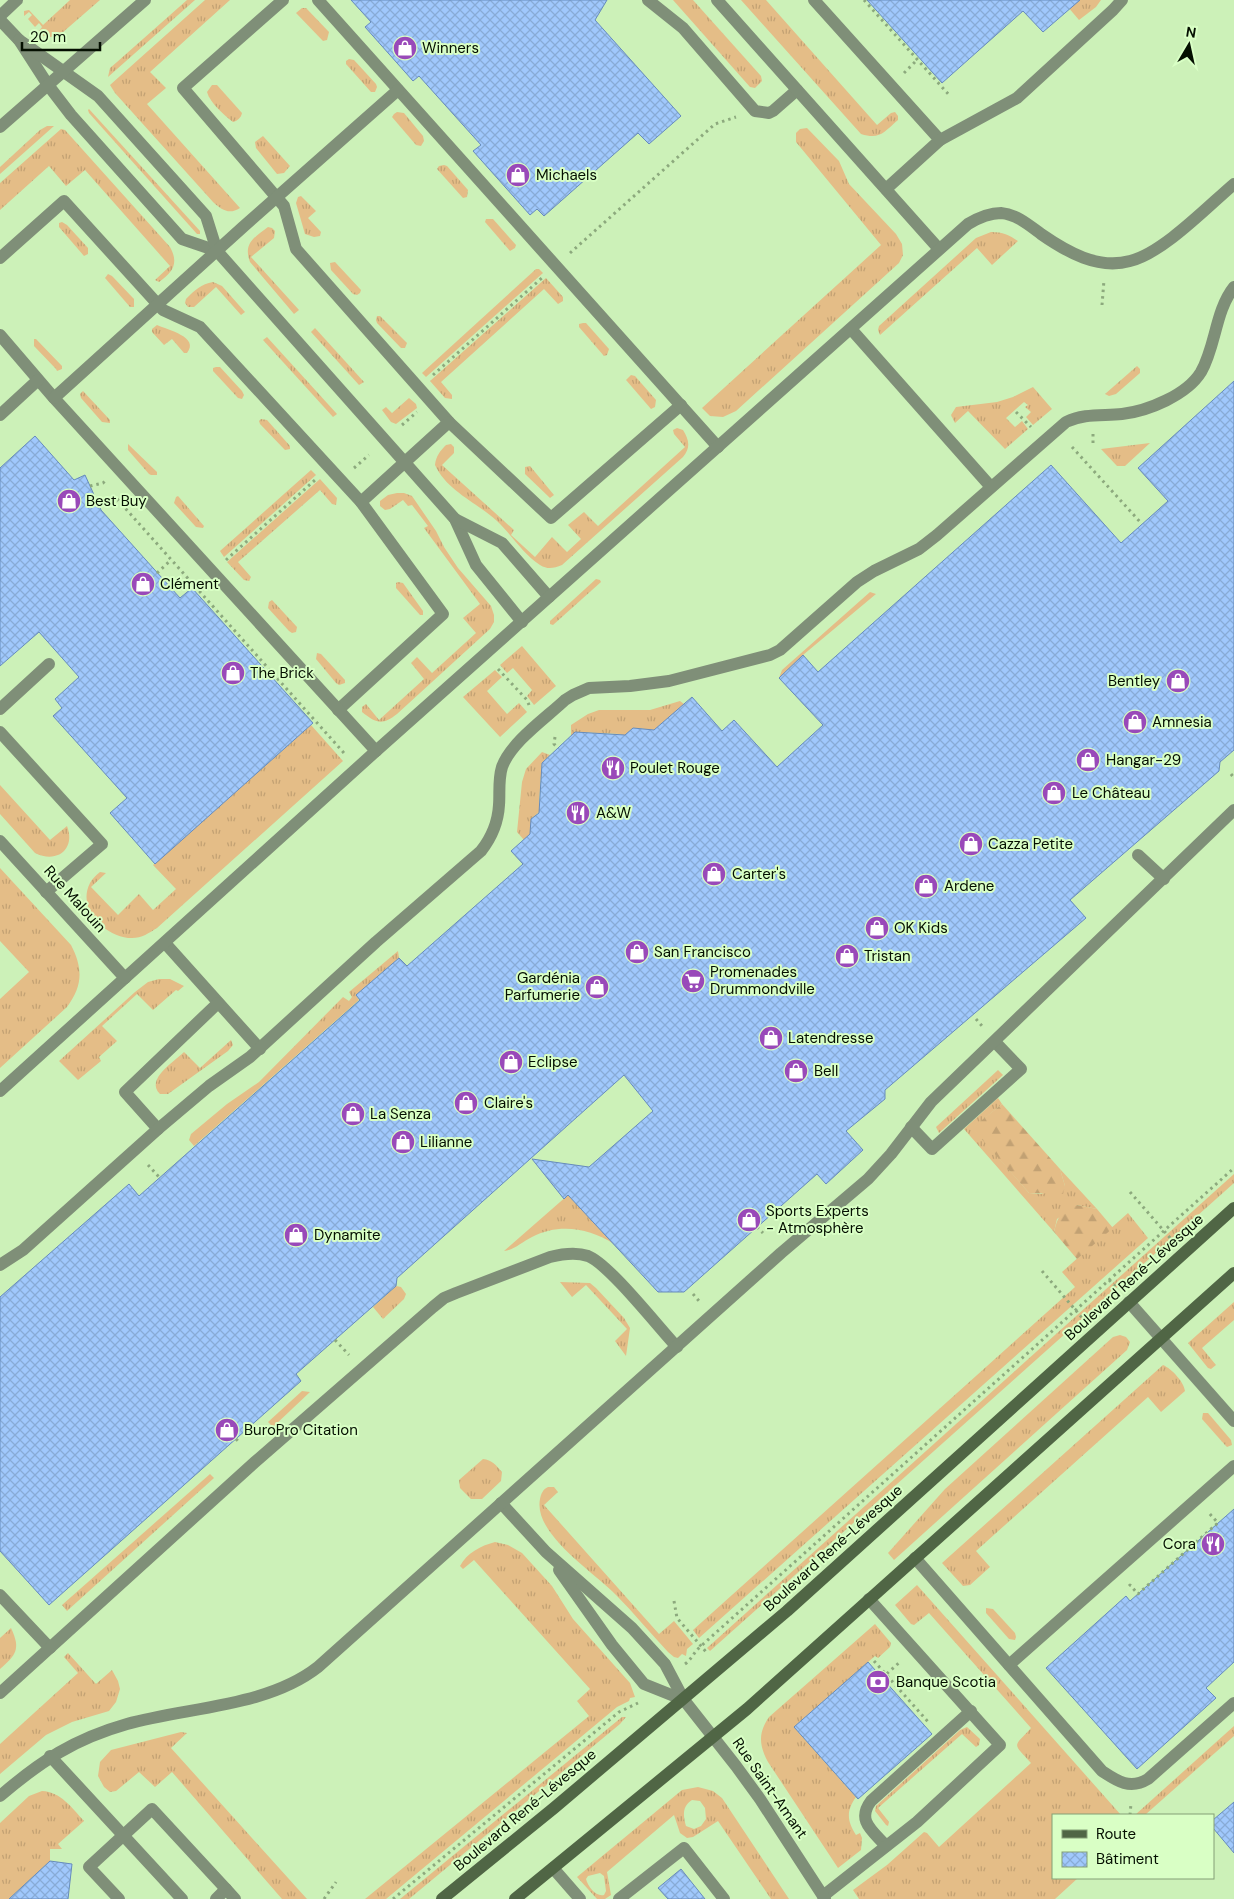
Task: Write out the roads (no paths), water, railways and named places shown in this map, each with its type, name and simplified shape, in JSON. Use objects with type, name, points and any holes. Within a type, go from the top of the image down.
[{"type":"main road","name":"Boulevard René-Lévesque","points":[[442,1899],[684,1700],[788,1611],[1234,1208]]},
{"type":"main road","points":[[522,1897],[553,1868],[747,1709],[1234,1273]]},
{"type":"street","points":[[17,0],[0,18],[19,40],[48,85],[71,115],[182,239],[217,251]]},
{"type":"street","points":[[0,127],[145,0]]},
{"type":"street","points":[[283,0],[183,88],[284,206],[296,249],[450,422],[551,518],[681,405]]},
{"type":"street","points":[[318,0],[718,447]]},
{"type":"street","points":[[648,0],[682,28],[755,111],[769,113],[797,90]]},
{"type":"street","points":[[716,0],[940,249]]},
{"type":"street","points":[[814,0],[940,140]]},
{"type":"street","points":[[886,190],[940,140],[1017,98],[1122,0]]},
{"type":"street","points":[[19,40],[96,94],[206,216],[217,251],[455,519],[476,566],[522,622]]},
{"type":"street","points":[[54,398],[157,303],[398,90]]},
{"type":"street","points":[[0,1091],[376,751],[852,329],[960,230],[976,220],[1001,213],[1019,218],[1077,255],[1106,264],[1131,261],[1148,253],[1177,233],[1234,184]]},
{"type":"street","points":[[0,258],[64,201],[163,310],[200,327],[361,502],[443,614],[338,710]]},
{"type":"street","points":[[0,1265],[23,1250],[209,1086],[236,1069],[376,942],[481,851],[491,838],[496,825],[499,808],[500,778],[506,757],[514,747],[565,700],[589,688],[630,686],[669,681],[770,655],[791,641],[857,582],[919,549],[1066,422],[1081,416],[1136,412],[1176,396],[1184,390],[1195,381],[1209,356],[1225,302],[1234,287]]},
{"type":"street","points":[[852,329],[992,487]]},
{"type":"street","points":[[0,335],[54,398],[376,751]]},
{"type":"street","points":[[0,415],[38,380]]},
{"type":"street","points":[[361,502],[450,422]]},
{"type":"street","points":[[455,519],[502,543],[549,598]]},
{"type":"street","points":[[0,709],[49,664]]},
{"type":"street","points":[[0,732],[102,844],[46,892]]},
{"type":"street","points":[[0,1796],[50,1756],[84,1740],[127,1724],[254,1697],[289,1685],[305,1677],[781,1253],[868,1179],[891,1154],[931,1102],[1234,810]]},
{"type":"street","name":"Rue Malouin","points":[[0,841],[125,978]]},
{"type":"street","points":[[1138,854],[1164,879]]},
{"type":"street","points":[[165,943],[260,1048]]},
{"type":"street","points":[[158,1129],[125,1092],[218,1003]]},
{"type":"street","points":[[911,1127],[932,1149],[1021,1069],[995,1042]]},
{"type":"street","points":[[0,1693],[255,1462],[444,1298],[550,1257],[562,1254],[587,1256],[595,1260],[611,1274],[677,1347]]},
{"type":"street","points":[[1130,1302],[1234,1421]]},
{"type":"street","points":[[1009,1664],[1234,1466]]},
{"type":"street","points":[[502,1503],[546,1552],[612,1646],[644,1684],[684,1700]]},
{"type":"street","name":"Rue Saint-Amant","points":[[546,1552],[632,1628],[665,1664],[684,1700],[760,1799],[824,1898]]},
{"type":"street","points":[[915,1558],[1102,1771],[1112,1778],[1132,1785],[1148,1779],[1234,1703]]},
{"type":"street","points":[[0,1595],[50,1648]]},
{"type":"street","points":[[824,1898],[916,1822],[1000,1745],[869,1599]]},
{"type":"street","points":[[886,1846],[865,1821],[863,1814],[866,1808],[871,1801],[971,1711]]},
{"type":"street","points":[[50,1756],[182,1899]]},
{"type":"street","points":[[119,1899],[89,1867],[152,1809],[231,1894],[216,1899]]},
{"type":"street","points":[[619,1899],[684,1848],[724,1899]]},
{"type":"street","points":[[553,1868],[580,1899]]},
{"type":"place","name":"Winners","points":[[405,48]]},
{"type":"place","name":"Michaels","points":[[518,175]]},
{"type":"place","name":"Best Buy","points":[[69,501]]},
{"type":"place","name":"Clément","points":[[143,584]]},
{"type":"place","name":"The Brick","points":[[233,673]]},
{"type":"place","name":"Bentley","points":[[1178,681]]},
{"type":"place","name":"Amnesia","points":[[1135,722]]},
{"type":"place","name":"Hangar-29","points":[[1088,760]]},
{"type":"place","name":"Poulet Rouge","points":[[613,768]]},
{"type":"place","name":"Le Château","points":[[1054,793]]},
{"type":"place","name":"A&W","points":[[578,813]]},
{"type":"place","name":"Cazza Petite","points":[[971,844]]},
{"type":"place","name":"Carter's","points":[[714,874]]},
{"type":"place","name":"Ardene","points":[[926,886]]},
{"type":"place","name":"OK Kids","points":[[877,928]]},
{"type":"place","name":"San Francisco","points":[[637,952]]},
{"type":"place","name":"Tristan","points":[[847,956]]},
{"type":"place","name":"Promenades Drummondville","points":[[693,981]]},
{"type":"place","name":"Gardénia Parfumerie","points":[[597,987]]},
{"type":"place","name":"Latendresse","points":[[771,1038]]},
{"type":"place","name":"Eclipse","points":[[511,1062]]},
{"type":"place","name":"Bell","points":[[796,1071]]},
{"type":"place","name":"Claire's","points":[[466,1103]]},
{"type":"place","name":"La Senza","points":[[353,1114]]},
{"type":"place","name":"Lilianne","points":[[403,1142]]},
{"type":"place","name":"Sports Experts - Atmosphère","points":[[749,1220]]},
{"type":"place","name":"Dynamite","points":[[296,1235]]},
{"type":"place","name":"BuroPro Citation","points":[[227,1430]]},
{"type":"place","name":"Cora","points":[[1213,1544]]},
{"type":"place","name":"Banque Scotia","points":[[878,1682]]}]
